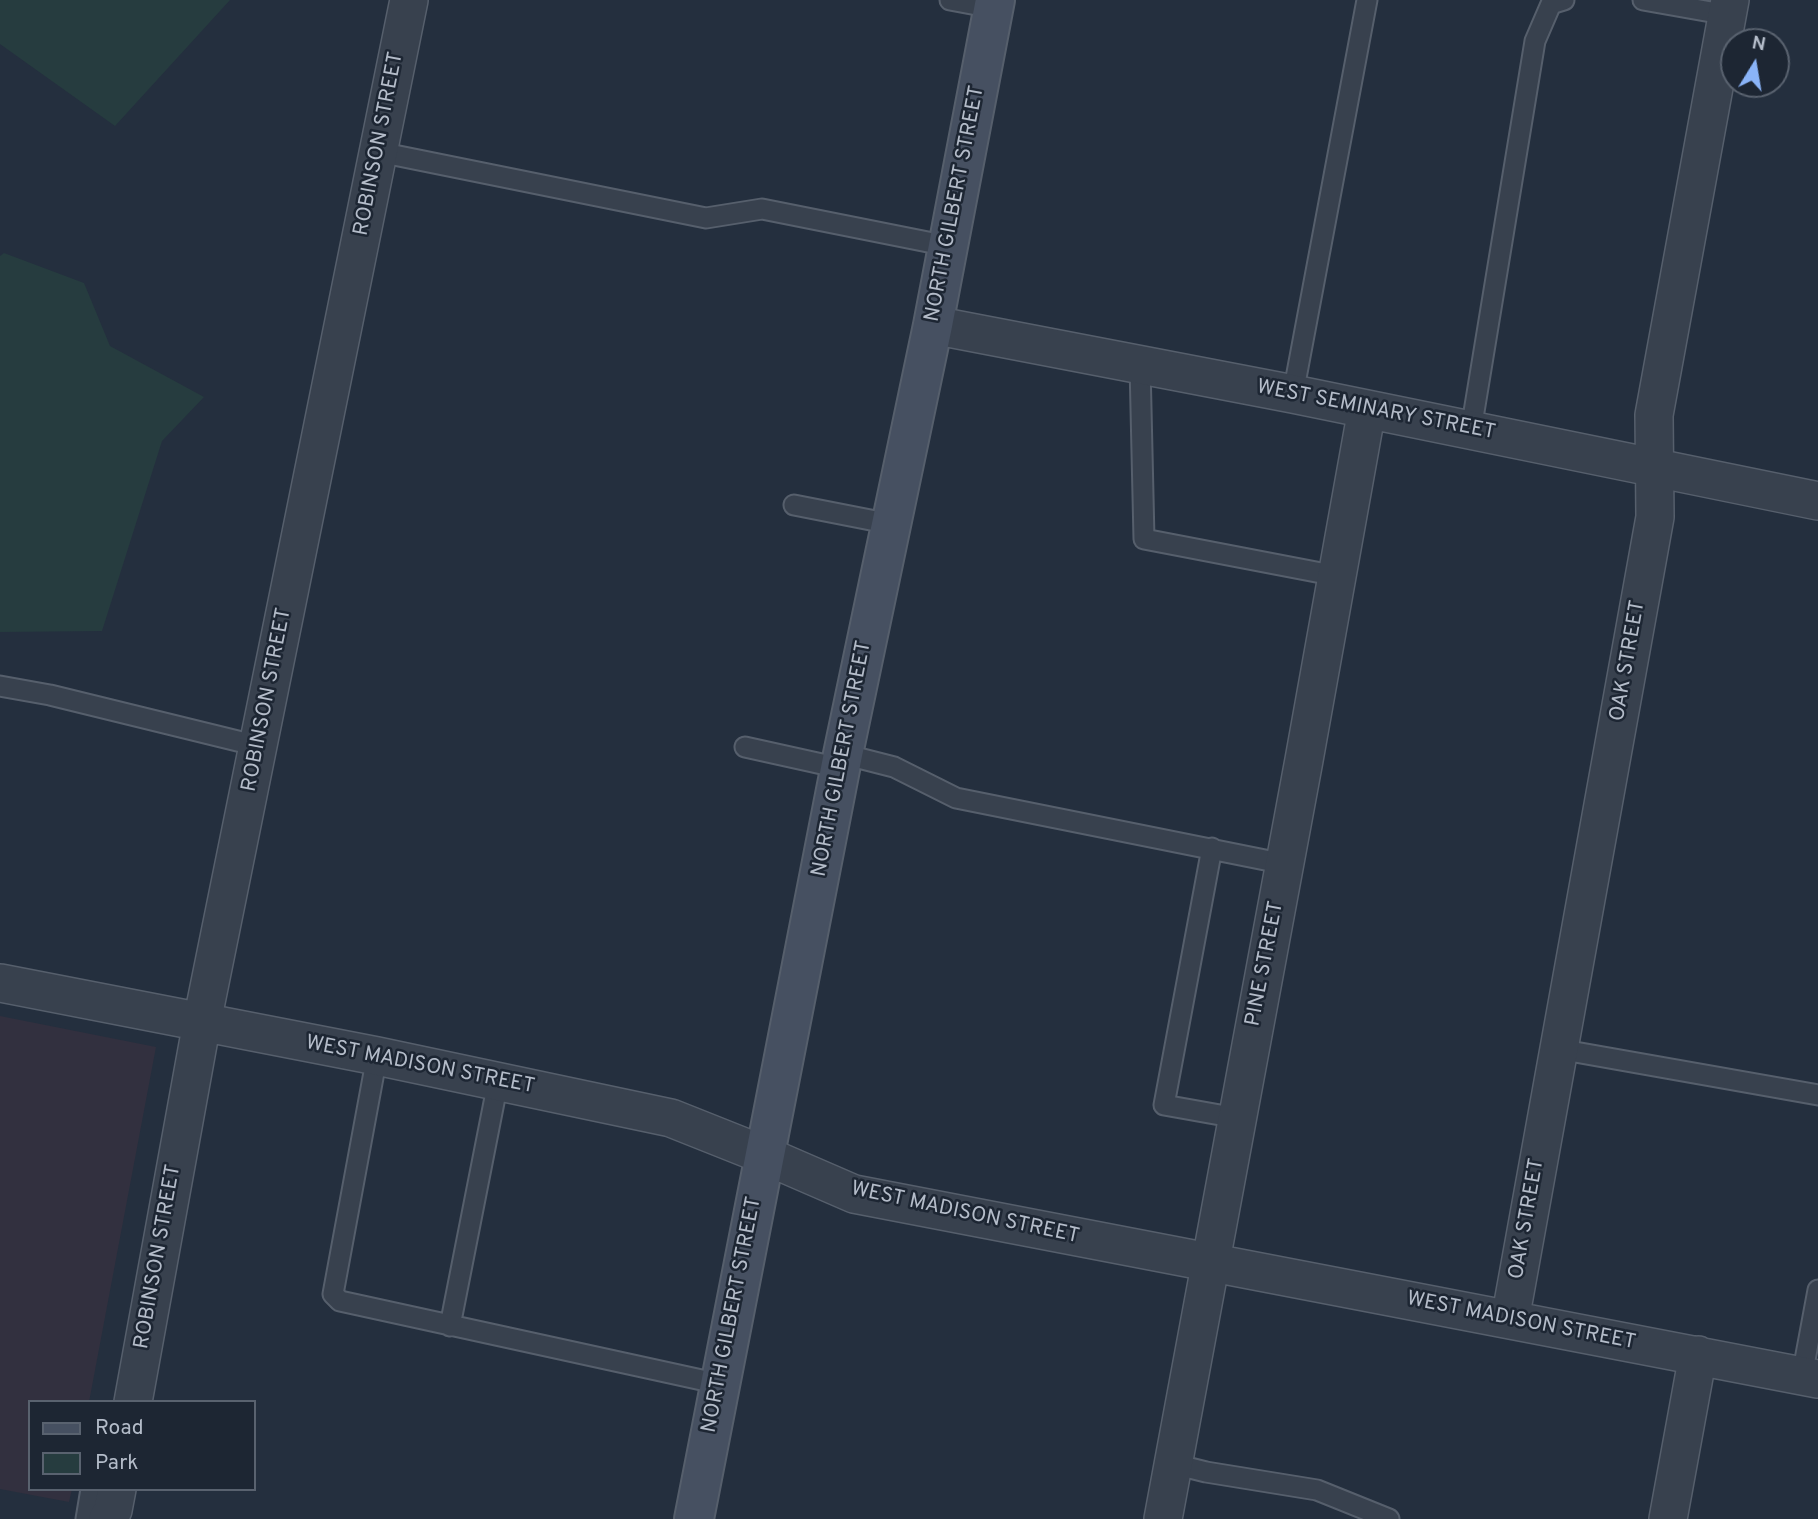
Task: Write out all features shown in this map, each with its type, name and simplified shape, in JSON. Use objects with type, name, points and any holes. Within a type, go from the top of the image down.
[{"type":"main road","name":"NORTH GILBERT STREET","points":[[694,1519],[842,761],[933,326],[994,4]]},
{"type":"street","name":"ROBINSON STREET","points":[[133,1400],[202,1022],[409,0]]},
{"type":"street","name":"OAK STREET","points":[[1510,1320],[1655,517],[1654,415],[1729,8]]},
{"type":"street","name":"WEST SEMINARY STREET","points":[[933,326],[1293,394],[1818,501]]},
{"type":"street","name":"PINE STREET","points":[[1163,1519],[1367,409]]},
{"type":"street","name":"WEST MADISON STREET","points":[[0,983],[377,1056],[671,1118],[854,1194],[1810,1378]]},
{"type":"street","points":[[1668,1519],[1698,1355]]},
{"type":"street","points":[[108,1519],[113,1510],[117,1491]]},
{"type":"lane","points":[[950,0],[994,4]]},
{"type":"lane","points":[[1293,394],[1367,0]]},
{"type":"lane","points":[[1471,430],[1535,41],[1551,4],[1564,0]]},
{"type":"lane","points":[[1643,0],[1729,8]]},
{"type":"lane","points":[[379,152],[706,218],[762,209],[948,246]]},
{"type":"lane","points":[[1140,365],[1144,539],[1337,576]]},
{"type":"lane","points":[[794,505],[891,524]]},
{"type":"lane","points":[[0,686],[50,695],[258,746]]},
{"type":"lane","points":[[745,747],[894,767],[956,798],[1285,864]]},
{"type":"lane","points":[[1212,848],[1164,1105],[1237,1118]]},
{"type":"lane","points":[[1558,1049],[1818,1095]]},
{"type":"lane","points":[[377,1056],[333,1294],[340,1301],[720,1384]]},
{"type":"lane","points":[[450,1325],[498,1082]]},
{"type":"lane","points":[[1810,1378],[1818,1290]]},
{"type":"lane","points":[[1174,1464],[1206,1472],[1317,1490],[1389,1519]]},
{"type":"lane","points":[[86,1519],[91,1491]]},
{"type":"shaded area","points":[[0,1016],[156,1047],[89,1400],[28,1400],[28,1491],[72,1491],[69,1502],[0,1489]]},
{"type":"green space","points":[[0,0],[230,0],[115,126],[0,44]]},
{"type":"green space","points":[[4,253],[84,283],[110,346],[204,397],[162,441],[102,631],[0,632],[0,256]]}]
